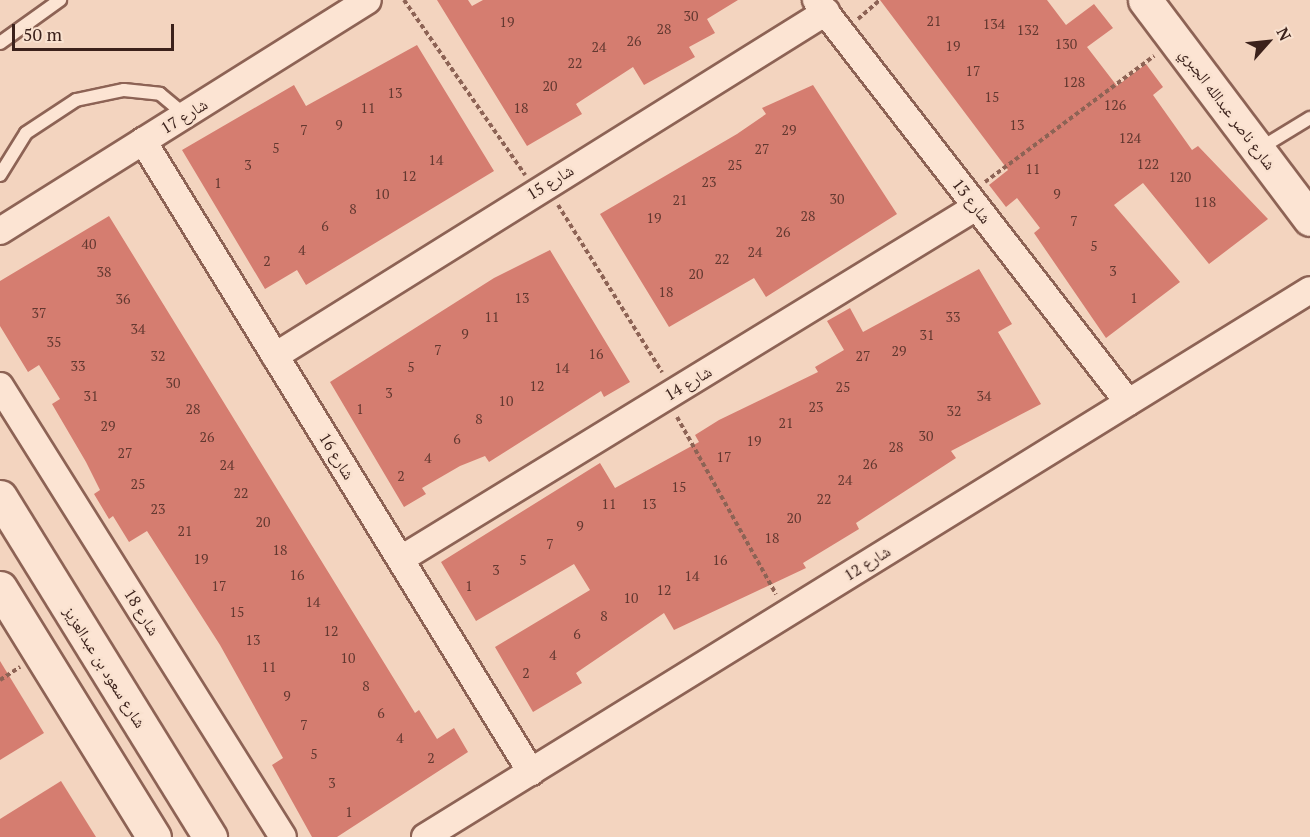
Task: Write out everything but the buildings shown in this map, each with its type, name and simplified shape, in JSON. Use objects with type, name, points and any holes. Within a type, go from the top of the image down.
[{"type":"main road","name":"شارع ناصر عبدالله الجبري","points":[[1145,0],[1310,219]]},
{"type":"main road","name":"شارع سعود بن عبدالعزيز","points":[[0,497],[210,837]]},
{"type":"main road","points":[[8,601],[29,622],[42,622],[53,617],[63,599]]},
{"type":"main road","points":[[8,601],[154,837]]},
{"type":"main road","points":[[48,665],[63,642],[90,642]]},
{"type":"street","name":"شارع 17","points":[[0,231],[368,0]]},
{"type":"street","name":"شارع 15","points":[[275,356],[536,191],[821,6]]},
{"type":"street","name":"شارع 13","points":[[821,6],[1128,402]]},
{"type":"street","name":"شارع 16","points":[[144,141],[531,772]]},
{"type":"street","name":"شارع 14","points":[[400,559],[675,391],[972,201]]},
{"type":"street","name":"شارع 12","points":[[425,837],[1310,290]]},
{"type":"street","name":"شارع 18","points":[[0,386],[284,837]]},
{"type":"lane","points":[[0,43],[60,0]]},
{"type":"lane","points":[[0,175],[26,133],[76,100],[124,90],[160,94],[185,115]]},
{"type":"lane","points":[[1258,150],[1310,118]]},
{"type":"path","points":[[404,0],[536,191],[556,202],[675,391],[675,415],[787,612]]},
{"type":"path","points":[[972,201],[1176,39]]}]
